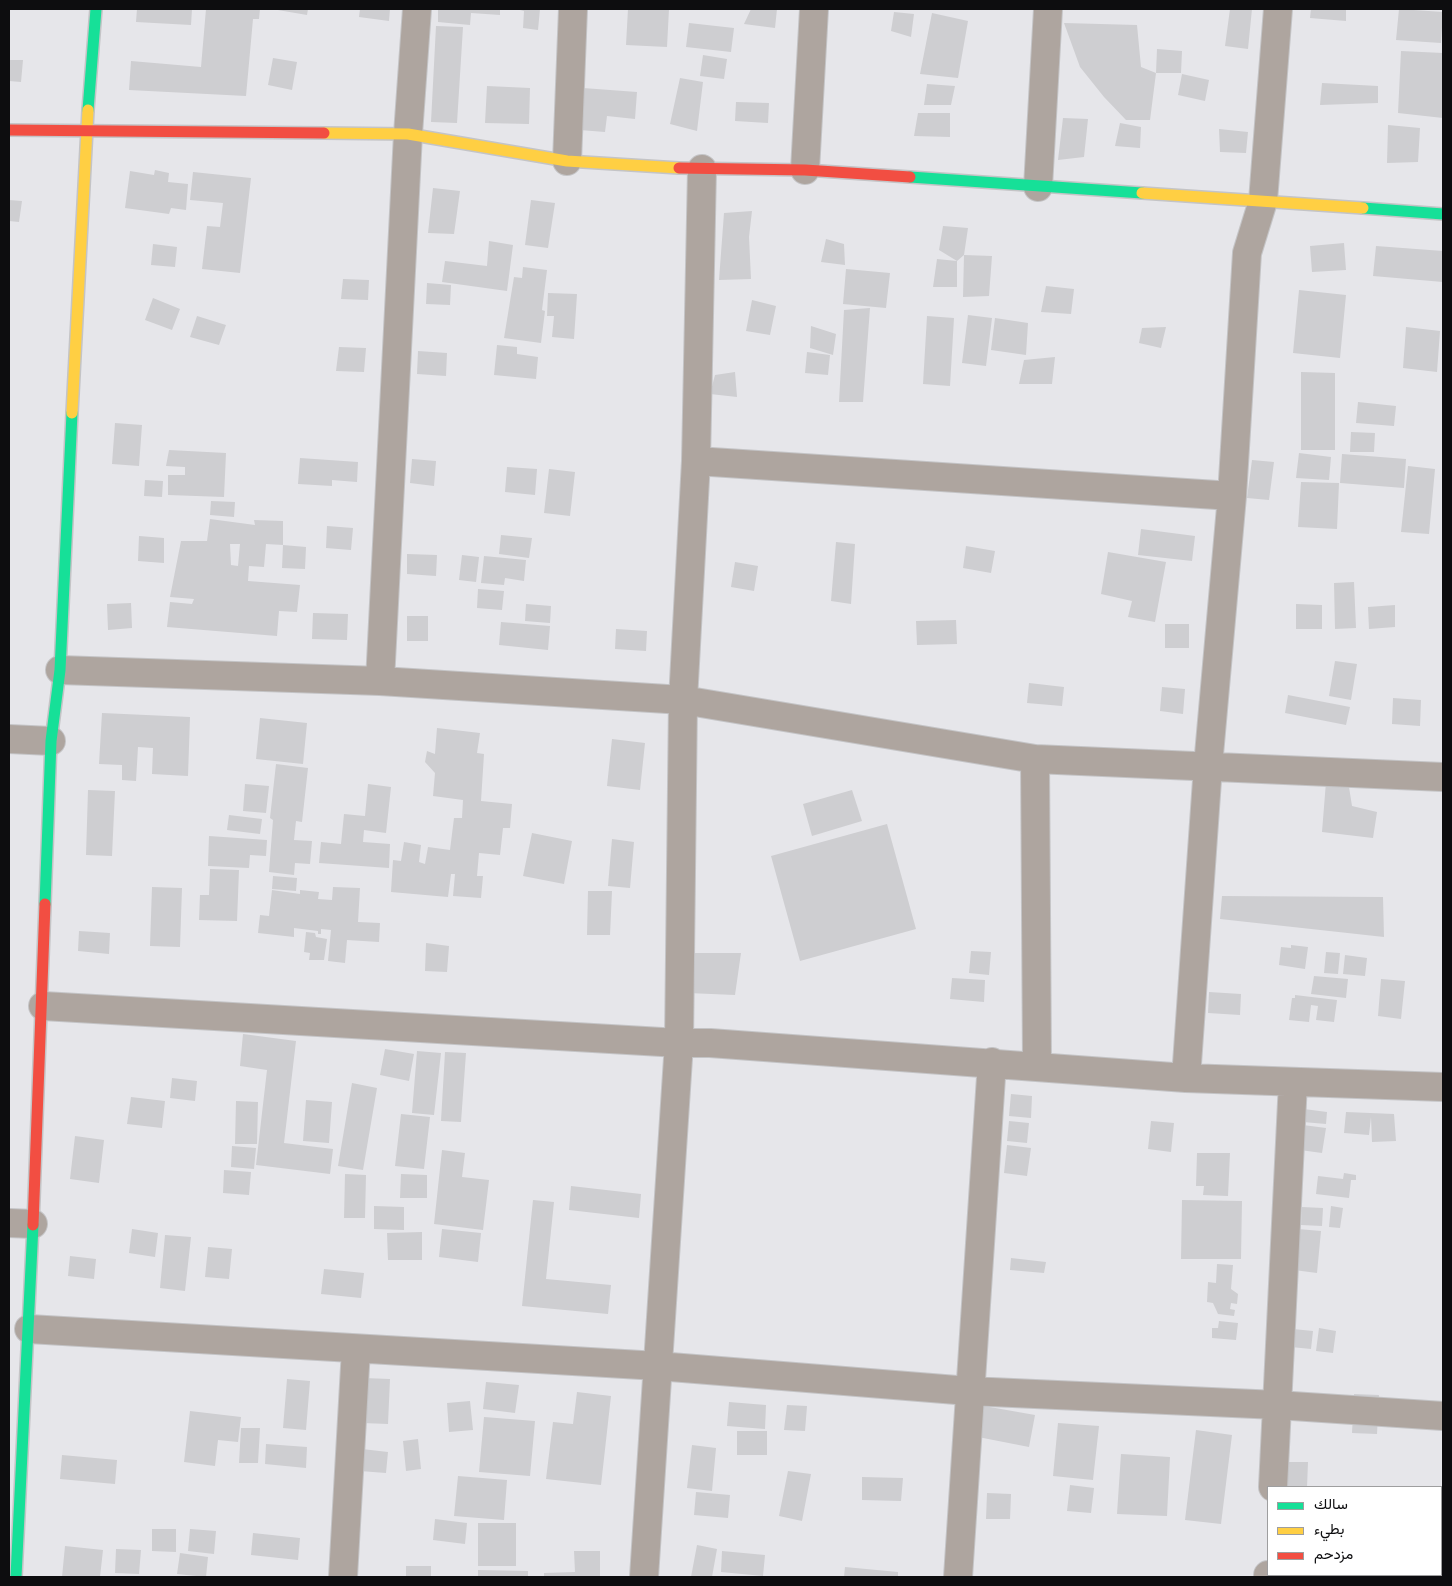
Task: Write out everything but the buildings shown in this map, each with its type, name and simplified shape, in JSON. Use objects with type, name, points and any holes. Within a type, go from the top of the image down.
[{"type":"street","points":[[16,1577],[29,1330],[21,1224],[43,1006],[51,742],[60,670],[86,132],[96,9]]},
{"type":"street","points":[[380,682],[408,134],[417,9]]},
{"type":"street","points":[[567,161],[573,9]]},
{"type":"street","points":[[805,170],[814,9]]},
{"type":"street","points":[[1038,187],[1048,9]]},
{"type":"street","points":[[1186,1078],[1208,766],[1232,496],[1247,253],[1263,201],[1278,9]]},
{"type":"street","points":[[9,130],[408,134],[567,161],[702,169],[805,170],[1443,214]]},
{"type":"street","points":[[644,1577],[678,1043],[684,700],[696,461],[702,169]]},
{"type":"street","points":[[696,461],[1232,496]]},
{"type":"street","points":[[60,670],[380,682],[684,700],[1035,759],[1443,777]]},
{"type":"street","points":[[9,739],[51,742]]},
{"type":"street","points":[[1035,759],[1037,1066]]},
{"type":"street","points":[[43,1006],[678,1043],[710,1043],[992,1062],[1186,1078],[1443,1087]]},
{"type":"street","points":[[958,1577],[992,1062]]},
{"type":"street","points":[[1273,1486],[1293,1082]]},
{"type":"street","points":[[29,1330],[658,1366],[969,1390],[1277,1405],[1443,1416]]},
{"type":"street","points":[[343,1577],[356,1349]]},
{"type":"street","points":[[1442,1548],[1443,1530]]},
{"type":"traffic: fast","points":[[88,110],[96,9]]},
{"type":"traffic: fast","points":[[910,177],[1142,193]]},
{"type":"traffic: fast","points":[[1363,208],[1443,214]]},
{"type":"traffic: fast","points":[[45,904],[51,741],[60,670],[72,413]]},
{"type":"traffic: fast","points":[[16,1577],[33,1225]]},
{"type":"traffic: slow","points":[[72,413],[88,110]]},
{"type":"traffic: slow","points":[[324,133],[408,134],[567,161],[679,168]]},
{"type":"traffic: slow","points":[[1142,193],[1363,208]]},
{"type":"traffic: jam","points":[[9,130],[324,133]]},
{"type":"traffic: jam","points":[[679,168],[805,170],[910,177]]},
{"type":"traffic: jam","points":[[33,1225],[45,904]]}]
